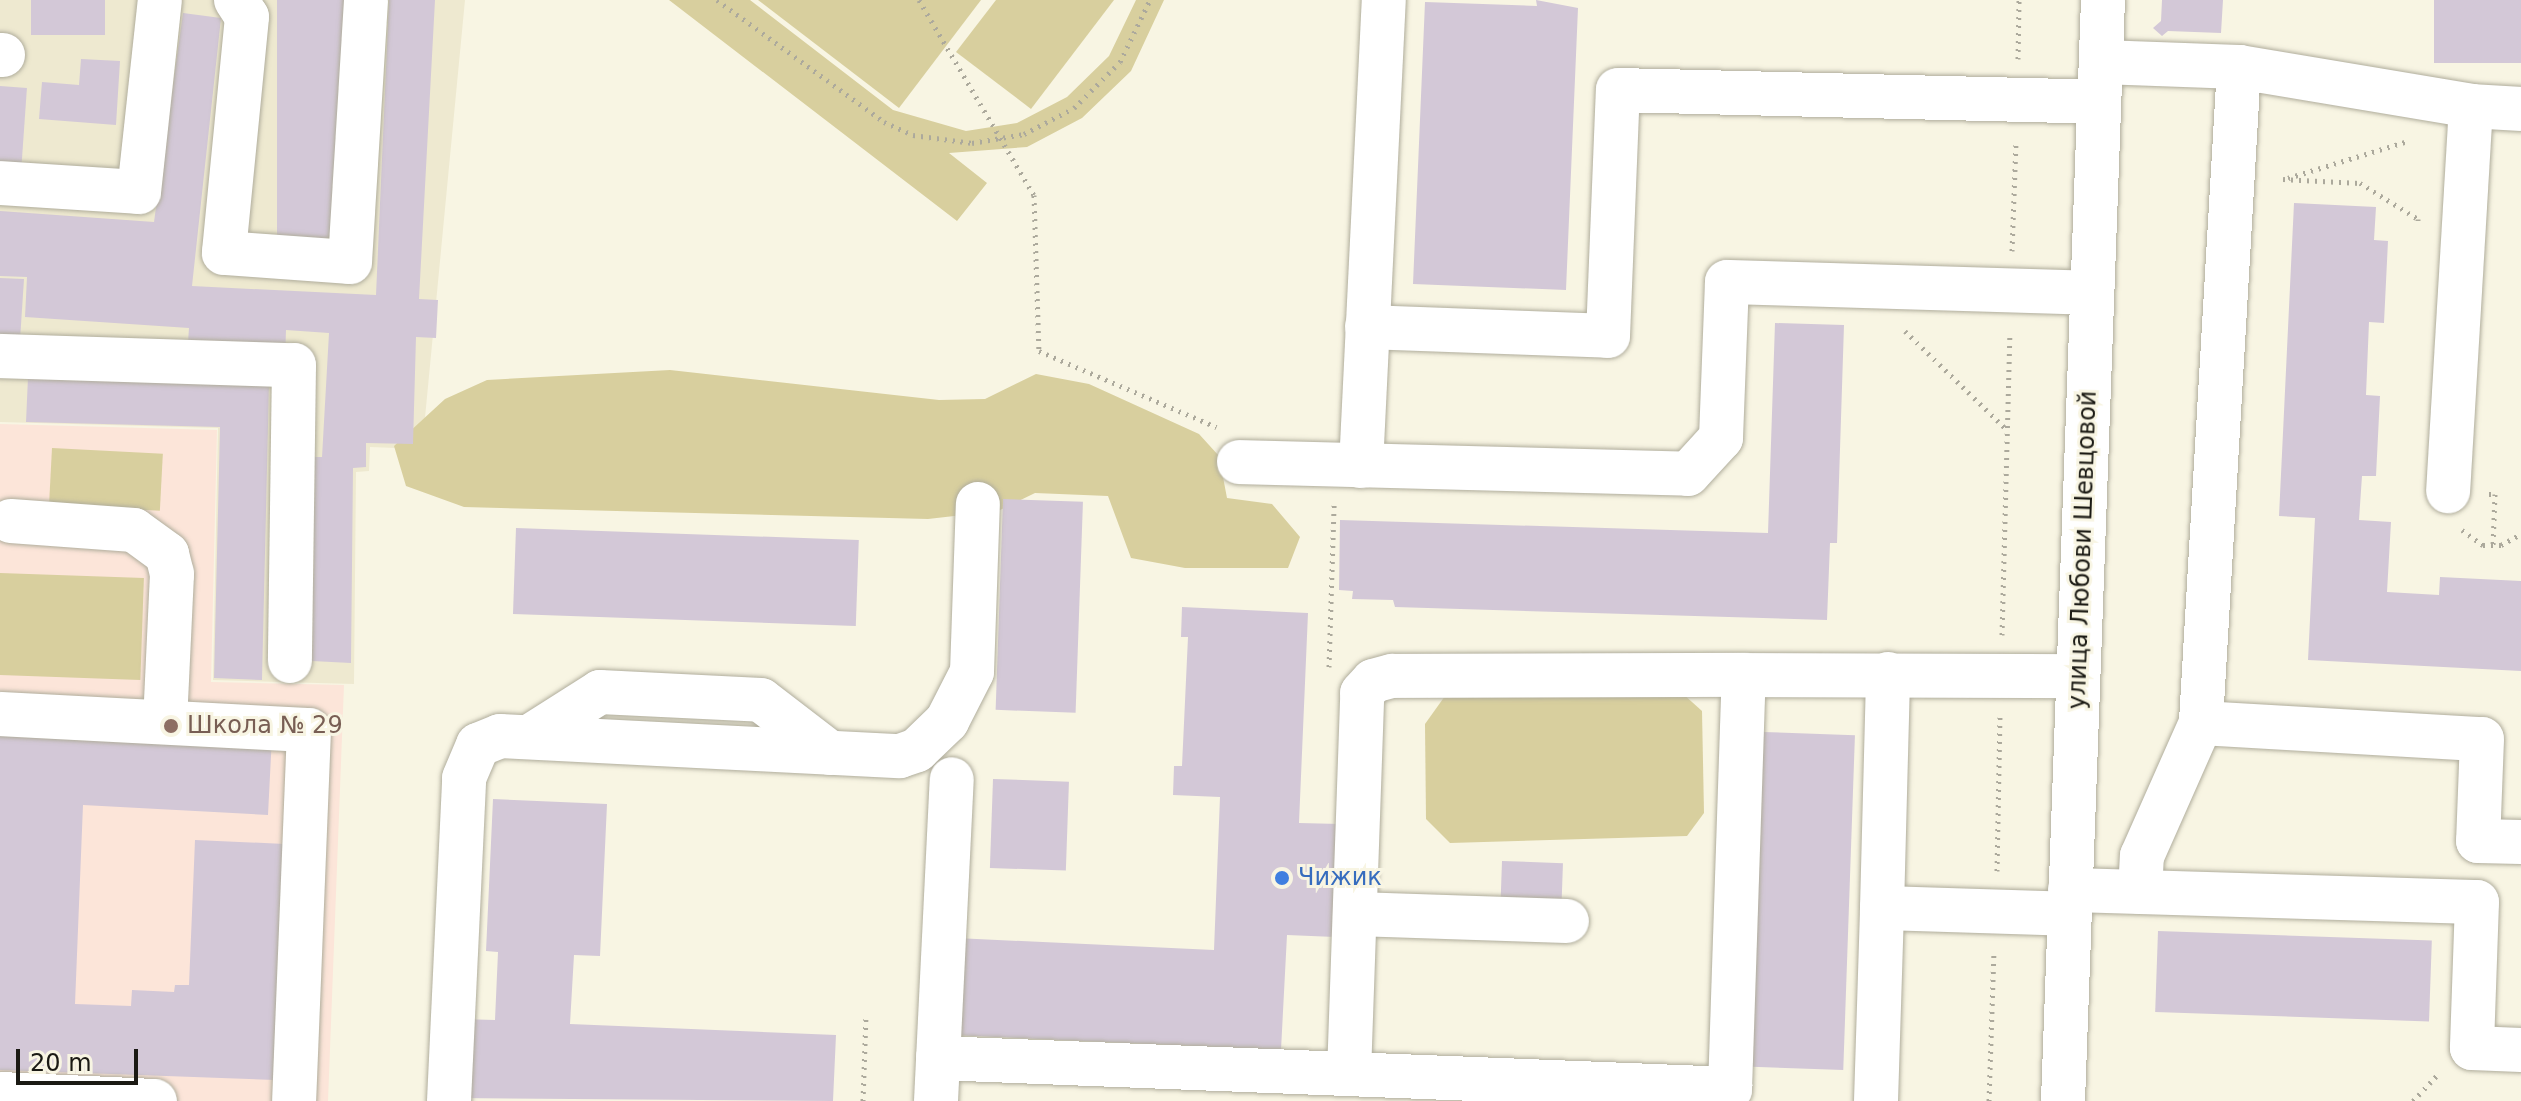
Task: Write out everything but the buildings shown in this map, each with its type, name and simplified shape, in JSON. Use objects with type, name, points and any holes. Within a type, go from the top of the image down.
[{"type":"street","points":[[0,183],[139,192],[161,0]]},
{"type":"street","points":[[236,0],[247,17],[224,253],[350,262],[366,0]]},
{"type":"street","points":[[1348,465],[1367,327],[1384,0]]},
{"type":"street","name":"улица Любови Шевцовой","points":[[2063,1101],[2103,0]]},
{"type":"street","points":[[1367,327],[1608,336],[1618,90],[2017,101],[2100,82],[2239,67],[2470,114],[2521,109]]},
{"type":"street","points":[[2140,892],[2142,856],[2201,723],[2239,67]]},
{"type":"street","points":[[2453,509],[2470,114]]},
{"type":"street","points":[[1251,462],[1688,474],[1721,438],[1727,282],[2092,293]]},
{"type":"street","points":[[0,356],[294,365],[290,661]]},
{"type":"street","points":[[449,1101],[464,778],[470,756],[489,738],[529,737],[900,756],[947,721],[962,698],[972,672],[978,504]]},
{"type":"street","points":[[11,521],[134,530],[167,554],[172,574],[165,722]]},
{"type":"street","points":[[1876,1101],[1888,674]]},
{"type":"street","points":[[938,1058],[1121,1083],[1332,1083],[1739,1095],[1744,675]]},
{"type":"street","points":[[1332,1083],[1355,914],[1362,693],[1373,681],[1392,676],[2078,676]]},
{"type":"street","points":[[529,737],[600,692],[761,700],[830,753]]},
{"type":"street","points":[[678,745],[681,696]]},
{"type":"street","points":[[0,714],[309,730],[294,1101]]},
{"type":"street","points":[[2201,723],[2482,739],[2472,1048],[2521,1050]]},
{"type":"street","points":[[936,1101],[952,779]]},
{"type":"street","points":[[2478,841],[2521,842]]},
{"type":"street","points":[[1882,908],[1996,912],[2140,892],[2477,902]]},
{"type":"street","points":[[1355,914],[1567,921]]},
{"type":"street","points":[[0,1094],[155,1101]]},
{"type":"path","points":[[717,0],[884,122],[940,141],[1005,139],[1050,123],[1098,87],[1134,41],[1150,0]]},
{"type":"path","points":[[919,0],[1005,139],[1034,195],[1039,351],[1244,440],[1251,462]]},
{"type":"path","points":[[1989,1101],[2019,0]]},
{"type":"path","points":[[2417,234],[2418,219],[2360,183],[2283,179],[2470,114]]},
{"type":"path","points":[[1859,286],[2007,430]]},
{"type":"path","points":[[1328,677],[1348,465]]},
{"type":"path","points":[[2453,509],[2483,545],[2501,545],[2521,534]]},
{"type":"path","points":[[863,1101],[866,1016]]},
{"type":"shaded area","points":[[0,0],[465,0],[422,449],[370,447],[369,471],[356,472],[354,684],[213,680],[218,428],[0,422]]},
{"type":"shaded area","points":[[669,0],[750,0],[893,110],[966,131],[1017,123],[1067,97],[1109,56],[1136,0],[1164,0],[1131,71],[1082,118],[1027,147],[949,153],[987,183],[957,221]]},
{"type":"shaded area","points":[[758,0],[981,0],[899,108]]},
{"type":"shaded area","points":[[996,0],[1114,0],[1031,109],[956,52]]},
{"type":"shaded area","points":[[670,370],[939,400],[985,399],[1036,374],[1089,384],[1199,434],[1219,456],[1227,498],[1272,504],[1300,537],[1288,568],[1185,568],[1131,558],[1108,496],[1035,493],[998,511],[928,519],[464,507],[406,486],[394,446],[445,399],[487,380]]},
{"type":"shaded area","name":"Школа № 29","points":[[0,424],[217,430],[211,682],[344,685],[328,1101],[0,1101]]},
{"type":"shaded area","points":[[52,448],[163,454],[160,511],[49,505]]},
{"type":"shaded area","points":[[0,573],[144,578],[140,680],[0,675]]},
{"type":"shaded area","points":[[1682,693],[1702,711],[1704,813],[1687,836],[1450,843],[1426,819],[1425,724],[1445,696]]},
{"type":"place","name":"Школа № 29","points":[[171,726]]},
{"type":"place","name":"Чижик","points":[[1282,878]]}]
